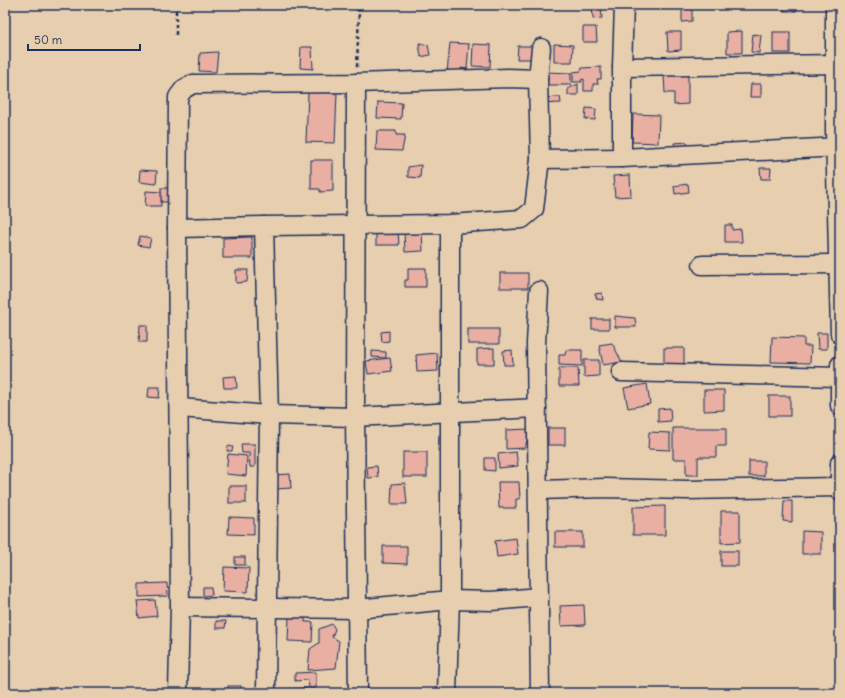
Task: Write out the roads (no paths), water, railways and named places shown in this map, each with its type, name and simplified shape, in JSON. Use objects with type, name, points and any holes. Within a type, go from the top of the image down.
[{"type":"street","points":[[622,158],[624,5]]},
{"type":"street","points":[[835,5],[838,64],[835,130],[838,147],[840,334]]},
{"type":"street","points":[[177,228],[450,224],[522,219],[527,217],[534,208],[540,159],[538,79],[540,48]]},
{"type":"street","points":[[622,67],[838,64]]},
{"type":"street","points":[[178,693],[180,606],[180,408],[177,228],[178,97],[192,84],[356,83],[508,78],[538,79]]},
{"type":"street","points":[[356,83],[356,609],[358,693]]},
{"type":"street","points":[[540,159],[622,158],[838,147]]},
{"type":"street","points":[[447,693],[450,600],[450,224]]},
{"type":"street","points":[[264,226],[269,415],[266,693]]},
{"type":"street","points":[[702,266],[840,264]]},
{"type":"street","points":[[538,291],[536,343],[539,490],[540,693]]},
{"type":"street","points":[[621,372],[839,370],[840,406]]},
{"type":"street","points":[[180,408],[269,415],[356,417],[537,408]]},
{"type":"street","points":[[539,490],[605,488],[687,490],[840,489],[840,463]]},
{"type":"street","points":[[180,606],[356,609],[450,600],[491,601],[539,597]]}]
